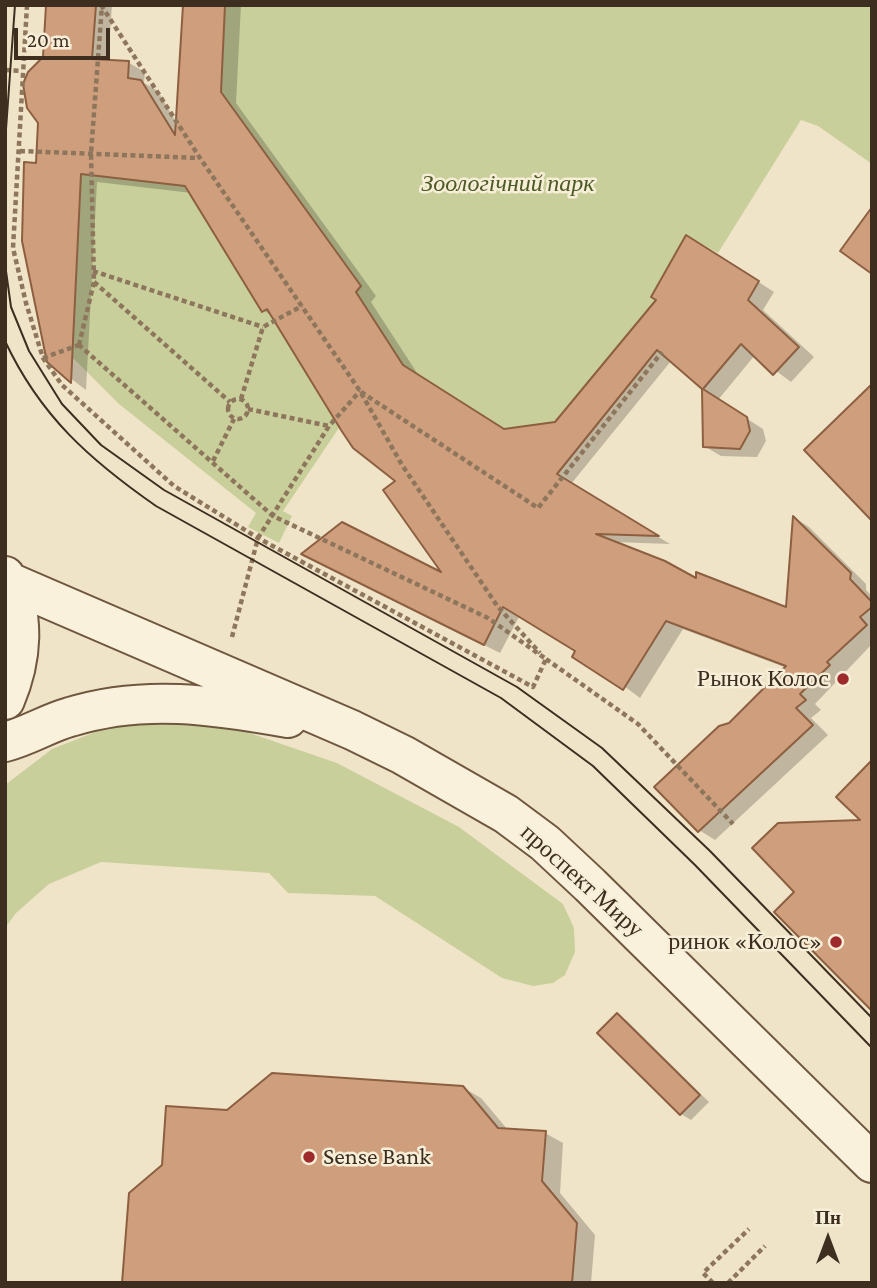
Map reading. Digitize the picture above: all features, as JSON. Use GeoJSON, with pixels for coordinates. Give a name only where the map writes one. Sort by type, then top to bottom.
{"type":"FeatureCollection","features":[{"type":"Feature","properties":{"kind":"main road"},"geometry":{"type":"LineString","coordinates":[[5,700],[15,677],[20,629],[7,579]]}},
{"type":"Feature","properties":{"kind":"main road","name":"проспект Миру"},"geometry":{"type":"LineString","coordinates":[[7,579],[352,730],[467,790],[545,843],[872,1163]]}},
{"type":"Feature","properties":{"kind":"main road","name":"проспект Миру"},"geometry":{"type":"LineString","coordinates":[[11,744],[69,717],[116,706],[165,702],[222,707],[352,730]]}},
{"type":"Feature","properties":{"kind":"path"},"geometry":{"type":"LineString","coordinates":[[27,5],[13,248],[43,358],[62,385],[174,486],[258,538],[533,687],[546,659]]}},
{"type":"Feature","properties":{"kind":"path"},"geometry":{"type":"LineString","coordinates":[[79,345],[94,282],[91,153],[101,5]]}},
{"type":"Feature","properties":{"kind":"path"},"geometry":{"type":"LineString","coordinates":[[101,5],[200,158],[360,391],[402,465],[498,607],[546,659]]}},
{"type":"Feature","properties":{"kind":"path"},"geometry":{"type":"LineString","coordinates":[[5,70],[22,71]]}},
{"type":"Feature","properties":{"kind":"path"},"geometry":{"type":"LineString","coordinates":[[20,151],[200,158]]}},
{"type":"Feature","properties":{"kind":"path"},"geometry":{"type":"LineString","coordinates":[[93,271],[263,327]]}},
{"type":"Feature","properties":{"kind":"path"},"geometry":{"type":"LineString","coordinates":[[94,282],[230,402]]}},
{"type":"Feature","properties":{"kind":"path"},"geometry":{"type":"LineString","coordinates":[[241,399],[263,327],[302,306]]}},
{"type":"Feature","properties":{"kind":"path"},"geometry":{"type":"LineString","coordinates":[[43,358],[79,345]]}},
{"type":"Feature","properties":{"kind":"path"},"geometry":{"type":"LineString","coordinates":[[79,345],[273,516],[488,618],[638,724],[733,824]]}},
{"type":"Feature","properties":{"kind":"path"},"geometry":{"type":"LineString","coordinates":[[360,391],[538,508],[662,352]]}},
{"type":"Feature","properties":{"kind":"path"},"geometry":{"type":"LineString","coordinates":[[232,637],[258,538],[329,426],[360,391]]}},
{"type":"Feature","properties":{"kind":"path"},"geometry":{"type":"LineString","coordinates":[[230,402],[241,399]]}},
{"type":"Feature","properties":{"kind":"path"},"geometry":{"type":"LineString","coordinates":[[241,399],[248,409],[329,426]]}},
{"type":"Feature","properties":{"kind":"path"},"geometry":{"type":"LineString","coordinates":[[230,402],[228,412],[234,419]]}},
{"type":"Feature","properties":{"kind":"path"},"geometry":{"type":"LineString","coordinates":[[234,419],[244,417],[248,409]]}},
{"type":"Feature","properties":{"kind":"path"},"geometry":{"type":"LineString","coordinates":[[213,461],[234,419]]}},
{"type":"Feature","properties":{"kind":"path"},"geometry":{"type":"LineString","coordinates":[[713,1283],[703,1273],[749,1229]]}},
{"type":"Feature","properties":{"kind":"path"},"geometry":{"type":"LineString","coordinates":[[728,1283],[765,1246]]}},
{"type":"Feature","properties":{"kind":"green space","name":"Зоологічний парк"},"geometry":{"type":"Polygon","coordinates":[[[225,5],[872,5],[872,164],[818,126],[801,120],[718,253],[686,235],[651,296],[656,300],[555,422],[504,429],[403,365],[221,92],[225,5]]]}},
{"type":"Feature","properties":{"kind":"green space"},"geometry":{"type":"Polygon","coordinates":[[[82,164],[185,186],[262,312],[278,301],[279,329],[331,414],[351,410],[283,511],[292,516],[279,543],[248,527],[256,513],[119,404],[71,356],[56,370],[43,344],[73,331],[82,164]]]}},
{"type":"Feature","properties":{"kind":"green space"},"geometry":{"type":"Polygon","coordinates":[[[173,718],[229,726],[337,763],[459,827],[563,904],[574,928],[575,952],[565,975],[553,983],[533,986],[502,978],[375,896],[288,893],[269,873],[101,862],[49,884],[16,913],[5,928],[5,785],[52,749],[116,724],[173,718]]]}},
{"type":"Feature","properties":{"kind":"building"},"geometry":{"type":"Polygon","coordinates":[[[46,5],[96,5],[92,59],[129,61],[128,78],[141,80],[175,135],[183,5],[225,5],[221,92],[361,286],[356,292],[403,365],[504,429],[555,422],[656,300],[651,297],[686,235],[759,281],[748,300],[799,347],[773,375],[741,344],[703,389],[747,417],[750,431],[740,449],[703,447],[702,389],[657,350],[557,474],[659,536],[596,534],[665,561],[696,578],[696,572],[786,607],[793,516],[851,573],[850,579],[872,602],[872,607],[860,617],[867,625],[827,662],[830,665],[800,694],[806,700],[796,708],[813,725],[698,832],[654,787],[719,726],[729,723],[786,666],[666,621],[623,690],[572,657],[575,651],[503,607],[484,645],[301,554],[342,522],[441,572],[383,490],[395,481],[353,448],[267,309],[262,312],[185,186],[81,174],[71,383],[47,362],[22,241],[24,162],[36,163],[38,123],[27,108],[23,84],[28,72],[43,57],[46,5]]]}},
{"type":"Feature","properties":{"kind":"building"},"geometry":{"type":"Polygon","coordinates":[[[872,207],[872,274],[840,251],[872,207]]]}},
{"type":"Feature","properties":{"kind":"building"},"geometry":{"type":"Polygon","coordinates":[[[872,384],[872,521],[804,450],[872,384]]]}},
{"type":"Feature","properties":{"kind":"building","name":"ринок «Колос»"},"geometry":{"type":"Polygon","coordinates":[[[872,760],[872,1011],[774,912],[794,892],[752,848],[778,823],[860,820],[836,797],[872,760]]]}},
{"type":"Feature","properties":{"kind":"building"},"geometry":{"type":"Polygon","coordinates":[[[617,1013],[700,1095],[680,1115],[597,1033],[617,1013]]]}},
{"type":"Feature","properties":{"kind":"building"},"geometry":{"type":"Polygon","coordinates":[[[272,1073],[463,1086],[498,1128],[546,1131],[542,1181],[577,1223],[572,1283],[122,1283],[129,1193],[162,1165],[166,1106],[227,1110],[272,1073]]]}},
{"type":"Feature","properties":{"kind":"tram line"},"geometry":{"type":"LineString","coordinates":[[5,143],[15,5]]}},
{"type":"Feature","properties":{"kind":"tram line"},"geometry":{"type":"LineString","coordinates":[[5,264],[11,307],[29,351],[62,404],[101,445],[164,490],[517,687],[602,748],[710,851],[872,1018]]}},
{"type":"Feature","properties":{"kind":"tram line"},"geometry":{"type":"LineString","coordinates":[[5,341],[34,392],[51,414],[88,453],[132,489],[156,506],[501,698],[593,766],[695,865],[872,1048]]}},
{"type":"Feature","properties":{"kind":"place","name":"Рынок Колос"},"geometry":{"type":"Point","coordinates":[843,679]}},
{"type":"Feature","properties":{"kind":"place","name":"ринок «Колос»"},"geometry":{"type":"Point","coordinates":[836,942]}},
{"type":"Feature","properties":{"kind":"place","name":"Sense Bank"},"geometry":{"type":"Point","coordinates":[309,1157]}}]}
